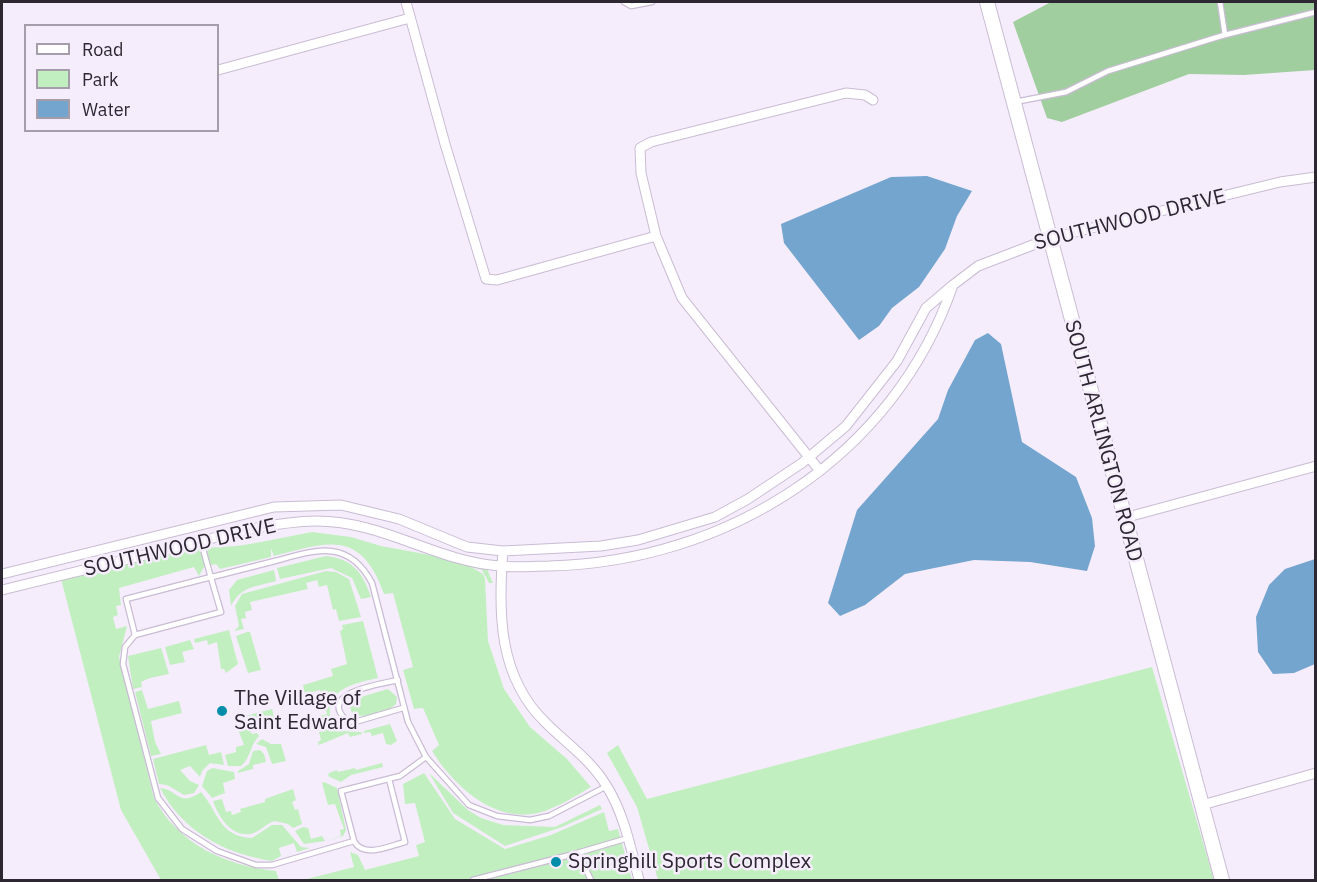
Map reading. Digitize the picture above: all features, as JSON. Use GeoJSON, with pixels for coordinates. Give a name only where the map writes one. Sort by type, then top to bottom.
{"type":"FeatureCollection","features":[{"type":"Feature","properties":{"kind":"main road","name":"SOUTH ARLINGTON ROAD"},"geometry":{"type":"LineString","coordinates":[[987,2],[1222,880]]}},
{"type":"Feature","properties":{"kind":"street"},"geometry":{"type":"LineString","coordinates":[[406,2],[445,144],[486,279],[497,280],[656,236]]}},
{"type":"Feature","properties":{"kind":"street"},"geometry":{"type":"LineString","coordinates":[[219,70],[410,18]]}},
{"type":"Feature","properties":{"kind":"street"},"geometry":{"type":"LineString","coordinates":[[820,471],[682,298],[656,236],[641,173],[640,148],[651,142],[846,93],[865,95],[873,100]]}},
{"type":"Feature","properties":{"kind":"street","name":"SOUTHWOOD DRIVE"},"geometry":{"type":"LineString","coordinates":[[2,574],[274,507],[310,504],[340,505],[367,510],[399,519],[467,547],[503,551],[601,546],[638,540],[715,517],[748,499],[809,458],[846,426],[897,361],[926,308],[978,266],[1051,238],[1280,182],[1316,177]]}},
{"type":"Feature","properties":{"kind":"street","name":"SOUTHWOOD DRIVE"},"geometry":{"type":"LineString","coordinates":[[2,591],[281,523],[339,522],[375,528],[451,557],[502,567],[612,562],[676,547],[740,523],[780,500],[820,471],[855,440],[898,389],[943,314],[953,285]]}},
{"type":"Feature","properties":{"kind":"street"},"geometry":{"type":"LineString","coordinates":[[1124,518],[1316,466]]}},
{"type":"Feature","properties":{"kind":"street"},"geometry":{"type":"LineString","coordinates":[[503,551],[502,631],[506,657],[513,676],[529,704],[545,722],[587,759],[607,786],[628,838],[639,880]]}},
{"type":"Feature","properties":{"kind":"street"},"geometry":{"type":"LineString","coordinates":[[1202,805],[1316,773]]}},
{"type":"Feature","properties":{"kind":"lane"},"geometry":{"type":"LineString","coordinates":[[624,2],[631,6],[652,2]]}},
{"type":"Feature","properties":{"kind":"lane"},"geometry":{"type":"LineString","coordinates":[[1220,2],[1225,35]]}},
{"type":"Feature","properties":{"kind":"lane"},"geometry":{"type":"LineString","coordinates":[[1013,102],[1066,93],[1108,71],[1225,35],[1316,12]]}},
{"type":"Feature","properties":{"kind":"lane"},"geometry":{"type":"LineString","coordinates":[[201,541],[220,612],[135,635],[123,652],[126,677],[158,798],[182,829],[217,851],[256,865],[272,865],[354,841]]}},
{"type":"Feature","properties":{"kind":"lane"},"geometry":{"type":"LineString","coordinates":[[135,635],[126,599],[321,549],[348,556],[361,566],[372,583],[398,680],[403,708],[426,757],[469,805],[512,820],[549,816],[607,786]]}},
{"type":"Feature","properties":{"kind":"lane"},"geometry":{"type":"LineString","coordinates":[[398,680],[347,693],[340,700],[339,709],[346,720],[356,722],[403,708]]}},
{"type":"Feature","properties":{"kind":"lane"},"geometry":{"type":"LineString","coordinates":[[389,779],[405,842],[369,851],[359,848],[354,841],[341,791],[404,774],[426,757]]}},
{"type":"Feature","properties":{"kind":"lane"},"geometry":{"type":"LineString","coordinates":[[473,880],[574,855],[628,838]]}},
{"type":"Feature","properties":{"kind":"lane"},"geometry":{"type":"LineString","coordinates":[[574,855],[580,858],[591,880]]}},
{"type":"Feature","properties":{"kind":"green space"},"geometry":{"type":"Polygon","coordinates":[[[1051,2],[1315,2],[1315,70],[1244,75],[1189,74],[1062,122],[1047,118],[1013,22],[1051,2]]]}},
{"type":"Feature","properties":{"kind":"green space"},"geometry":{"type":"Polygon","coordinates":[[[312,532],[351,537],[381,546],[473,563],[487,569],[493,583],[489,583],[482,570],[471,567],[483,574],[485,579],[488,641],[504,689],[530,727],[567,759],[591,787],[551,809],[528,815],[511,814],[479,801],[453,778],[432,751],[439,745],[423,708],[414,709],[403,670],[413,667],[393,593],[384,594],[375,573],[365,559],[354,550],[341,545],[312,547],[274,556],[271,548],[271,557],[220,569],[216,564],[204,567],[199,576],[194,567],[119,588],[121,605],[116,606],[118,615],[113,617],[116,629],[127,626],[119,657],[154,798],[176,828],[205,850],[239,864],[276,871],[279,880],[161,880],[121,810],[60,575],[197,547],[240,545],[312,532]]]}},
{"type":"Feature","properties":{"kind":"green space"},"geometry":{"type":"Polygon","coordinates":[[[326,556],[343,560],[356,569],[371,597],[361,599],[352,578],[331,568],[280,579],[277,568],[326,556]]]}},
{"type":"Feature","properties":{"kind":"green space"},"geometry":{"type":"Polygon","coordinates":[[[274,570],[276,581],[244,591],[239,594],[231,606],[229,590],[237,580],[274,570]]]}},
{"type":"Feature","properties":{"kind":"green space"},"geometry":{"type":"Polygon","coordinates":[[[326,571],[336,572],[349,579],[361,617],[339,621],[336,609],[333,610],[327,585],[319,587],[317,580],[306,583],[308,589],[250,602],[252,610],[245,612],[246,618],[241,619],[244,629],[234,631],[239,626],[235,606],[242,594],[326,571]]]}},
{"type":"Feature","properties":{"kind":"green space"},"geometry":{"type":"Polygon","coordinates":[[[363,621],[378,678],[343,689],[332,701],[331,719],[317,724],[315,717],[327,714],[320,690],[305,694],[303,685],[333,676],[331,669],[347,664],[340,631],[343,629],[342,625],[363,621]]]}},
{"type":"Feature","properties":{"kind":"green space"},"geometry":{"type":"Polygon","coordinates":[[[229,630],[238,664],[226,673],[224,669],[221,669],[217,642],[208,645],[207,640],[195,643],[194,639],[229,630]]]}},
{"type":"Feature","properties":{"kind":"green space"},"geometry":{"type":"Polygon","coordinates":[[[250,632],[261,670],[248,673],[236,636],[250,632]]]}},
{"type":"Feature","properties":{"kind":"green space"},"geometry":{"type":"Polygon","coordinates":[[[190,640],[194,649],[182,652],[185,662],[170,665],[165,647],[190,640]]]}},
{"type":"Feature","properties":{"kind":"green space"},"geometry":{"type":"Polygon","coordinates":[[[161,648],[169,674],[150,678],[141,682],[142,687],[133,689],[128,656],[161,648]]]}},
{"type":"Feature","properties":{"kind":"green space"},"geometry":{"type":"Polygon","coordinates":[[[1152,667],[1214,880],[658,880],[637,807],[607,753],[618,745],[647,799],[1152,667]]]}},
{"type":"Feature","properties":{"kind":"green space"},"geometry":{"type":"Polygon","coordinates":[[[388,689],[397,697],[396,704],[392,707],[368,716],[352,713],[350,707],[354,699],[388,689]]]}},
{"type":"Feature","properties":{"kind":"green space"},"geometry":{"type":"Polygon","coordinates":[[[142,690],[148,709],[179,701],[182,713],[151,721],[155,742],[161,754],[151,756],[135,692],[142,690]]]}},
{"type":"Feature","properties":{"kind":"green space"},"geometry":{"type":"Polygon","coordinates":[[[272,709],[276,725],[254,723],[255,728],[250,730],[252,734],[257,733],[259,736],[247,759],[241,766],[228,766],[225,755],[236,752],[236,747],[244,745],[234,719],[272,709]]]}},
{"type":"Feature","properties":{"kind":"green space"},"geometry":{"type":"Polygon","coordinates":[[[390,724],[397,741],[391,745],[386,744],[383,733],[372,736],[370,732],[364,733],[364,731],[390,724]]]}},
{"type":"Feature","properties":{"kind":"green space"},"geometry":{"type":"Polygon","coordinates":[[[335,726],[343,731],[361,732],[362,734],[350,737],[348,733],[319,745],[318,742],[321,740],[319,732],[335,726]]]}},
{"type":"Feature","properties":{"kind":"green space"},"geometry":{"type":"Polygon","coordinates":[[[262,739],[271,744],[281,744],[286,761],[272,764],[266,747],[256,744],[262,739]]]}},
{"type":"Feature","properties":{"kind":"green space"},"geometry":{"type":"Polygon","coordinates":[[[206,745],[209,755],[221,752],[224,765],[210,763],[202,771],[200,777],[190,766],[180,770],[190,781],[199,785],[194,793],[184,795],[167,785],[159,784],[153,759],[206,745]]]}},
{"type":"Feature","properties":{"kind":"green space"},"geometry":{"type":"Polygon","coordinates":[[[260,750],[266,762],[253,765],[253,769],[238,773],[249,764],[253,751],[260,750]]]}},
{"type":"Feature","properties":{"kind":"green space"},"geometry":{"type":"Polygon","coordinates":[[[382,763],[383,767],[351,775],[341,782],[328,776],[329,773],[337,770],[338,772],[355,768],[356,770],[382,763]]]}},
{"type":"Feature","properties":{"kind":"green space"},"geometry":{"type":"Polygon","coordinates":[[[212,768],[234,772],[235,779],[223,783],[225,793],[212,798],[202,786],[207,771],[212,768]]]}},
{"type":"Feature","properties":{"kind":"green space"},"geometry":{"type":"Polygon","coordinates":[[[424,773],[455,819],[505,849],[551,835],[604,812],[609,831],[618,829],[632,880],[303,880],[354,867],[350,852],[358,855],[365,870],[419,856],[416,845],[425,842],[415,803],[405,804],[403,784],[424,773]]]}},
{"type":"Feature","properties":{"kind":"green space"},"geometry":{"type":"Polygon","coordinates":[[[429,773],[468,810],[481,818],[503,825],[555,827],[600,805],[602,809],[562,827],[505,846],[453,813],[429,773]]]}},
{"type":"Feature","properties":{"kind":"green space"},"geometry":{"type":"Polygon","coordinates":[[[322,783],[337,788],[346,830],[343,836],[327,841],[341,836],[340,830],[344,829],[335,804],[328,805],[322,783]]]}},
{"type":"Feature","properties":{"kind":"green space"},"geometry":{"type":"Polygon","coordinates":[[[160,788],[183,798],[201,792],[220,822],[232,833],[241,837],[252,838],[272,825],[282,825],[301,847],[310,848],[297,852],[294,843],[279,848],[281,856],[272,861],[238,853],[207,838],[193,828],[180,817],[160,788]]]}},
{"type":"Feature","properties":{"kind":"green space"},"geometry":{"type":"Polygon","coordinates":[[[293,789],[296,800],[292,802],[295,810],[298,809],[302,824],[293,828],[288,824],[275,821],[250,834],[237,832],[222,819],[213,801],[222,799],[226,812],[231,811],[232,815],[241,812],[240,809],[265,802],[265,799],[293,789]]]}},
{"type":"Feature","properties":{"kind":"green space"},"geometry":{"type":"Polygon","coordinates":[[[303,827],[308,828],[311,839],[322,836],[325,841],[304,844],[295,831],[303,827]]]}},
{"type":"Feature","properties":{"kind":"water"},"geometry":{"type":"Polygon","coordinates":[[[927,176],[972,191],[957,216],[945,249],[919,287],[892,308],[879,326],[859,340],[784,243],[781,224],[891,177],[927,176]]]}},
{"type":"Feature","properties":{"kind":"water"},"geometry":{"type":"Polygon","coordinates":[[[988,333],[1001,344],[1022,442],[1076,477],[1092,518],[1095,546],[1087,571],[1030,562],[974,560],[905,574],[865,605],[840,616],[828,603],[857,510],[938,419],[948,390],[975,340],[988,333]]]}},
{"type":"Feature","properties":{"kind":"water"},"geometry":{"type":"Polygon","coordinates":[[[1315,559],[1315,664],[1294,673],[1273,674],[1258,652],[1256,617],[1269,585],[1285,569],[1315,559]]]}},
{"type":"Feature","properties":{"kind":"place","name":"The Village of Saint Edward"},"geometry":{"type":"Point","coordinates":[222,711]}},
{"type":"Feature","properties":{"kind":"place","name":"Springhill Sports Complex"},"geometry":{"type":"Point","coordinates":[556,862]}}]}
